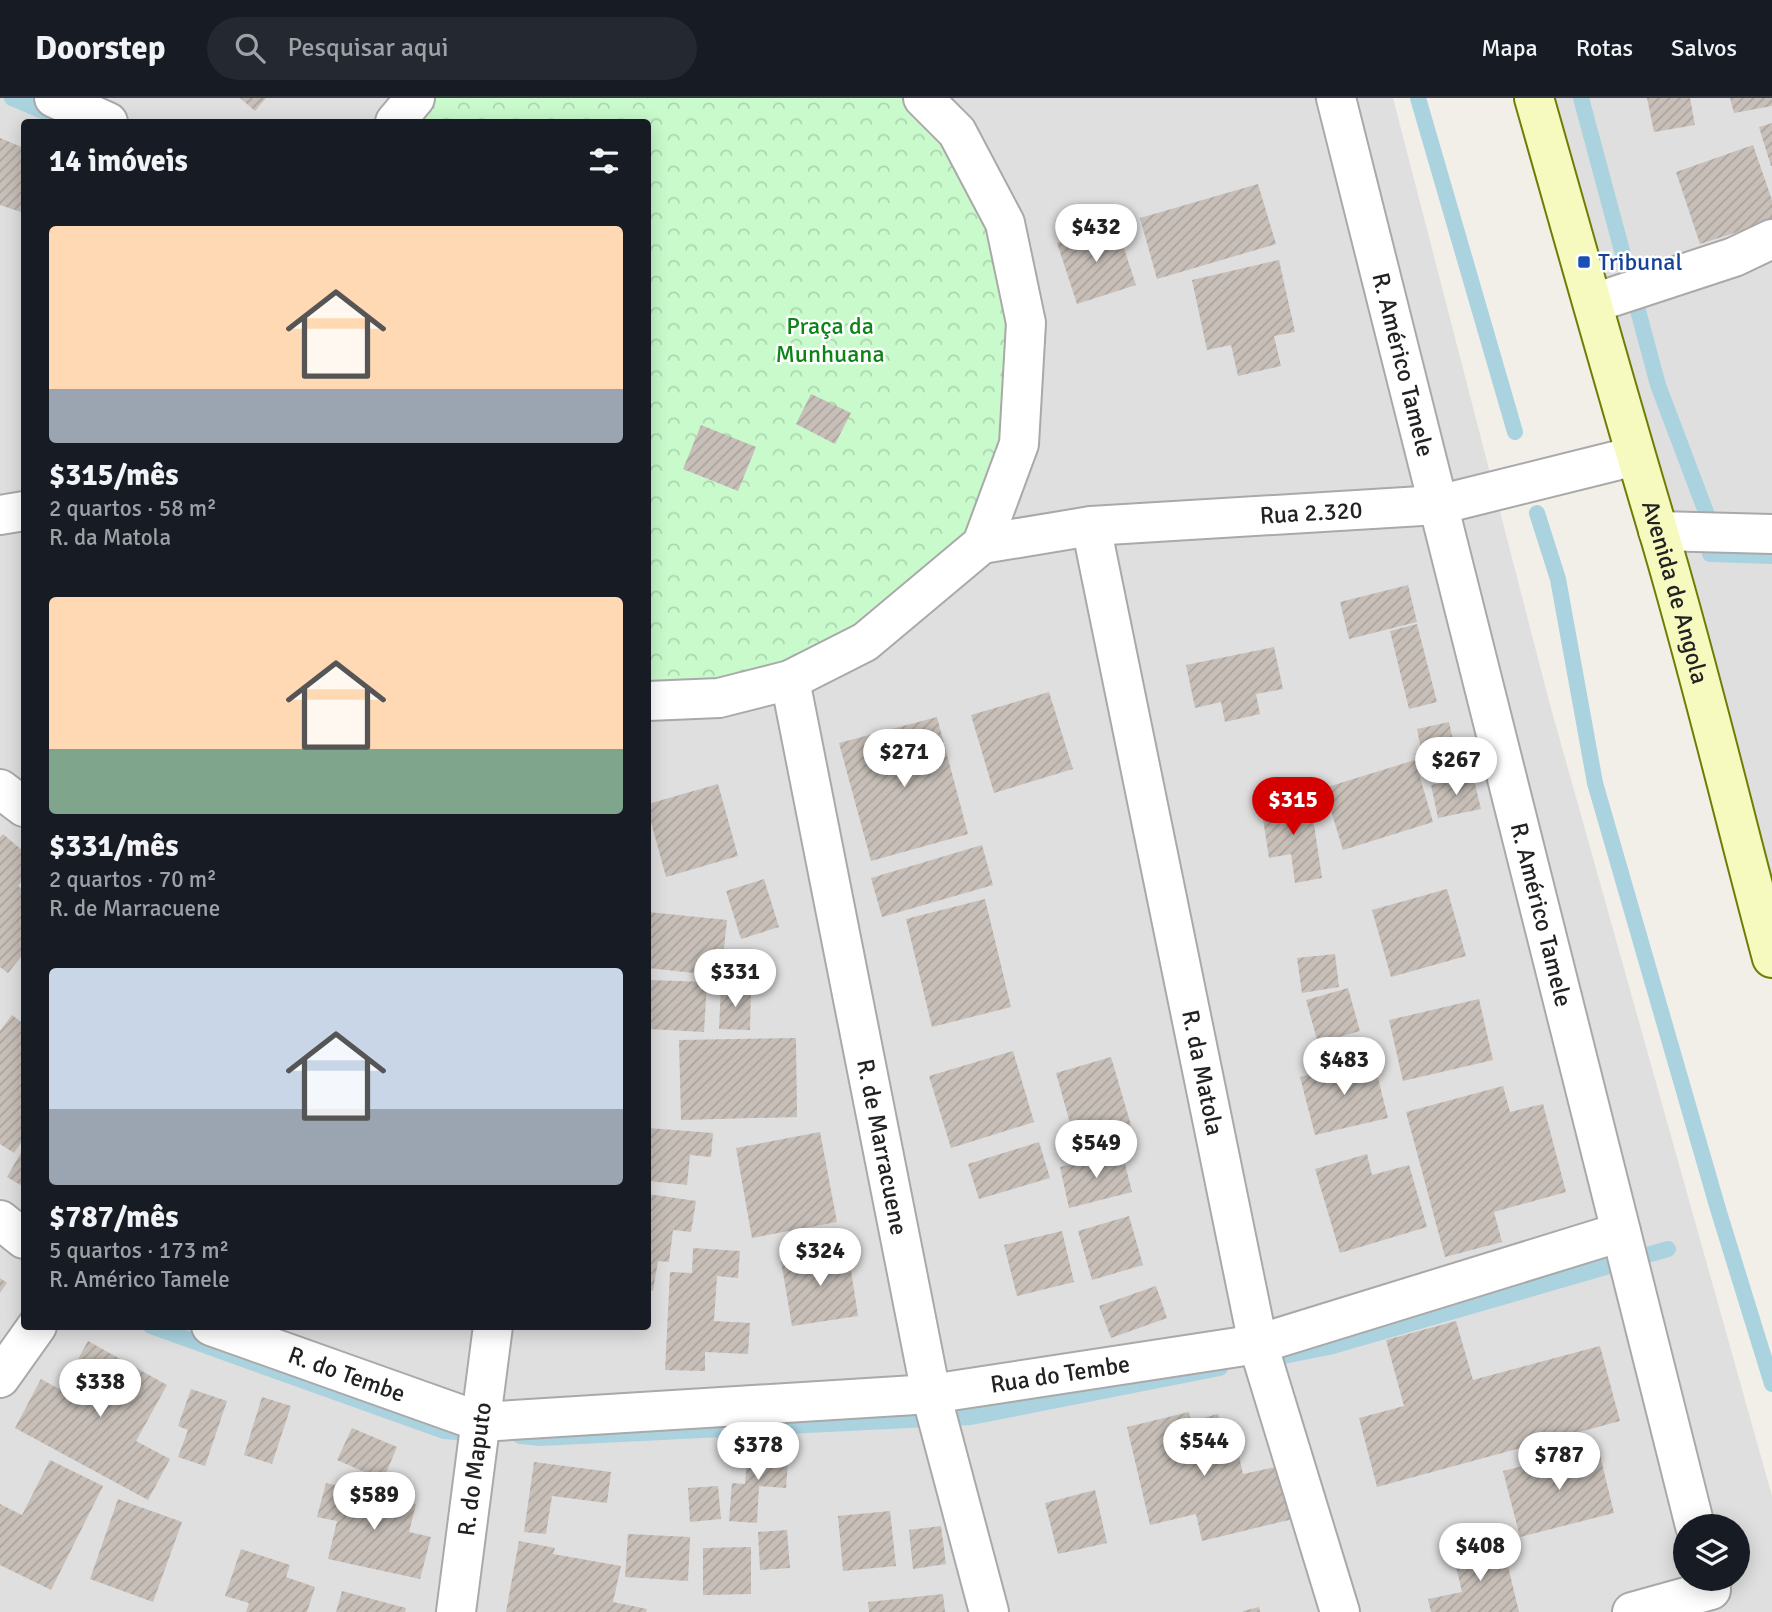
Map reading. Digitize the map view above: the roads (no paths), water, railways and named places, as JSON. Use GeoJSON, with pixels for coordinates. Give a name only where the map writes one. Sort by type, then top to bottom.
{"type":"FeatureCollection","features":[{"type":"Feature","properties":{"kind":"main road","name":"Avenida de Angola"},"geometry":{"type":"LineString","coordinates":[[1534,98],[1658,531],[1772,958]]}},
{"type":"Feature","properties":{"kind":"street"},"geometry":{"type":"LineString","coordinates":[[54,98],[101,119]]}},
{"type":"Feature","properties":{"kind":"street"},"geometry":{"type":"LineString","coordinates":[[398,119],[415,98]]}},
{"type":"Feature","properties":{"kind":"street"},"geometry":{"type":"LineString","coordinates":[[651,701],[719,698],[790,680],[865,642],[982,544],[1019,444],[1026,323],[1005,223],[957,132],[923,98]]}},
{"type":"Feature","properties":{"kind":"street","name":"R. Américo Tamele"},"geometry":{"type":"LineString","coordinates":[[1336,98],[1692,1514]]}},
{"type":"Feature","properties":{"kind":"street"},"geometry":{"type":"LineString","coordinates":[[1593,300],[1603,300],[1734,257],[1772,239]]}},
{"type":"Feature","properties":{"kind":"street","name":"Rua 2.320"},"geometry":{"type":"LineString","coordinates":[[982,544],[1091,526],[1438,505],[1635,456]]}},
{"type":"Feature","properties":{"kind":"street"},"geometry":{"type":"LineString","coordinates":[[0,515],[21,512]]}},
{"type":"Feature","properties":{"kind":"street","name":"R. da Matola"},"geometry":{"type":"LineString","coordinates":[[1091,526],[1258,1344],[1340,1612]]}},
{"type":"Feature","properties":{"kind":"street"},"geometry":{"type":"LineString","coordinates":[[1658,531],[1772,534]]}},
{"type":"Feature","properties":{"kind":"street","name":"R. de Marracuene"},"geometry":{"type":"LineString","coordinates":[[790,680],[931,1394],[989,1612]]}},
{"type":"Feature","properties":{"kind":"street"},"geometry":{"type":"LineString","coordinates":[[0,789],[21,805]]}},
{"type":"Feature","properties":{"kind":"street"},"geometry":{"type":"LineString","coordinates":[[0,1220],[21,1237]]}},
{"type":"Feature","properties":{"kind":"street","name":"Rua do Tembe"},"geometry":{"type":"LineString","coordinates":[[481,1422],[931,1394],[1258,1344],[1621,1232]]}},
{"type":"Feature","properties":{"kind":"street"},"geometry":{"type":"LineString","coordinates":[[0,1377],[34,1330]]}},
{"type":"Feature","properties":{"kind":"street","name":"R. do Tembe"},"geometry":{"type":"LineString","coordinates":[[222,1330],[481,1422]]}},
{"type":"Feature","properties":{"kind":"street","name":"R. do Maputo"},"geometry":{"type":"LineString","coordinates":[[456,1612],[492,1330]]}},
{"type":"Feature","properties":{"kind":"street"},"geometry":{"type":"LineString","coordinates":[[1632,1612],[1712,1593]]}},
{"type":"Feature","properties":{"kind":"waterway"},"geometry":{"type":"LineString","coordinates":[[12,98],[58,117]]}},
{"type":"Feature","properties":{"kind":"waterway"},"geometry":{"type":"LineString","coordinates":[[1418,98],[1515,432]]}},
{"type":"Feature","properties":{"kind":"waterway"},"geometry":{"type":"LineString","coordinates":[[1581,98],[1658,385],[1712,528],[1710,554],[1772,556]]}},
{"type":"Feature","properties":{"kind":"waterway"},"geometry":{"type":"LineString","coordinates":[[1537,513],[1558,579],[1595,783],[1718,1209],[1772,1384]]}},
{"type":"Feature","properties":{"kind":"waterway"},"geometry":{"type":"LineString","coordinates":[[1263,1360],[1329,1347],[1668,1249]]}},
{"type":"Feature","properties":{"kind":"waterway"},"geometry":{"type":"LineString","coordinates":[[162,1330],[444,1431],[470,1433]]}},
{"type":"Feature","properties":{"kind":"waterway"},"geometry":{"type":"LineString","coordinates":[[520,1436],[541,1438],[971,1417],[1220,1368]]}},
{"type":"Feature","properties":{"kind":"place","name":"Tribunal"},"geometry":{"type":"Point","coordinates":[1584,262]}},
{"type":"Feature","properties":{"kind":"park label","name":"Praça da Munhuana"},"geometry":{"type":"Point","coordinates":[830,340]}}]}
